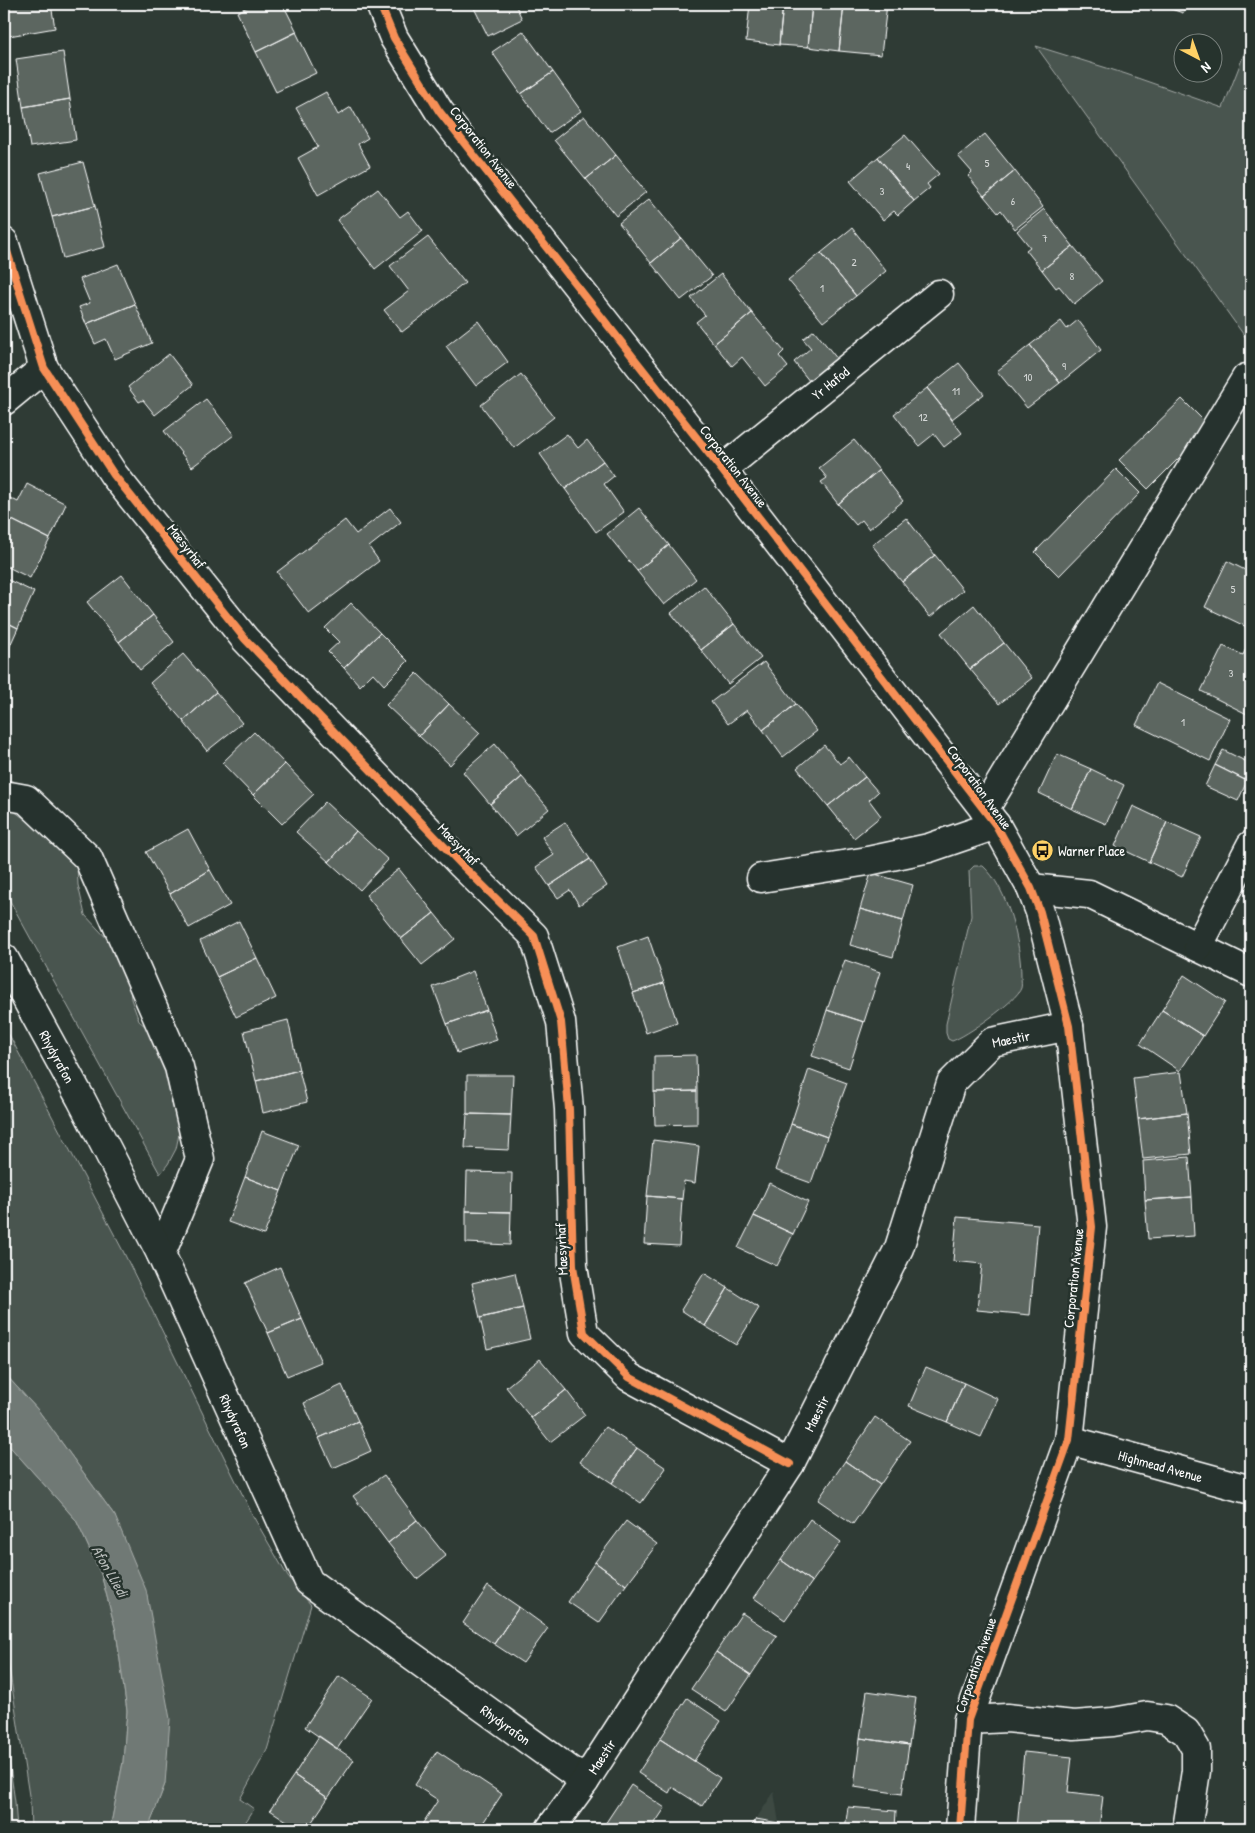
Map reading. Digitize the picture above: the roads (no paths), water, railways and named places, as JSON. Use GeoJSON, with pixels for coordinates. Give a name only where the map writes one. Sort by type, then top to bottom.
{"type":"FeatureCollection","features":[{"type":"Feature","properties":{"kind":"street","name":"Corporation Avenue"},"geometry":{"type":"LineString","coordinates":[[380,4],[394,38],[439,111],[722,470],[990,818],[1031,888],[1040,912],[1068,1026],[1092,1226],[1069,1440],[968,1720],[960,1829]]}},
{"type":"Feature","properties":{"kind":"street","name":"Maesyrhaf"},"geometry":{"type":"LineString","coordinates":[[4,242],[44,368],[114,475],[245,640],[534,936],[561,1022],[569,1109],[573,1266],[584,1333],[629,1377],[790,1464]]}},
{"type":"Feature","properties":{"kind":"street","name":"Yr Hafod"},"geometry":{"type":"LineString","coordinates":[[722,470],[939,294]]}},
{"type":"Feature","properties":{"kind":"street"},"geometry":{"type":"LineString","coordinates":[[4,401],[44,368]]}},
{"type":"Feature","properties":{"kind":"street"},"geometry":{"type":"LineString","coordinates":[[761,878],[928,848],[990,818],[1246,378]]}},
{"type":"Feature","properties":{"kind":"street"},"geometry":{"type":"LineString","coordinates":[[4,795],[26,799],[88,858],[178,1067],[200,1158],[161,1254]]}},
{"type":"Feature","properties":{"kind":"street"},"geometry":{"type":"LineString","coordinates":[[1198,947],[1251,845]]}},
{"type":"Feature","properties":{"kind":"street"},"geometry":{"type":"LineString","coordinates":[[1031,888],[1089,894],[1251,973]]}},
{"type":"Feature","properties":{"kind":"street","name":"Rhydyrafon"},"geometry":{"type":"LineString","coordinates":[[4,958],[161,1254],[309,1582],[585,1781]]}},
{"type":"Feature","properties":{"kind":"street","name":"Maestir"},"geometry":{"type":"LineString","coordinates":[[550,1829],[585,1781],[790,1464],[899,1248],[951,1083],[992,1042],[1068,1026]]}},
{"type":"Feature","properties":{"kind":"street","name":"Highmead Avenue"},"geometry":{"type":"LineString","coordinates":[[1069,1440],[1251,1490]]}},
{"type":"Feature","properties":{"kind":"street"},"geometry":{"type":"LineString","coordinates":[[968,1720],[1007,1718],[1074,1725],[1113,1722],[1148,1716],[1166,1719],[1186,1732],[1196,1749],[1196,1771],[1187,1829]]}},
{"type":"Feature","properties":{"kind":"water","name":"Afon Lliedi"},"geometry":{"type":"Polygon","coordinates":[[[4,1373],[38,1410],[115,1516],[146,1590],[170,1719],[165,1784],[148,1829],[110,1829],[123,1762],[127,1711],[116,1631],[101,1574],[76,1520],[4,1440],[4,1373]]]}},
{"type":"Feature","properties":{"kind":"place","name":"Warner Place"},"geometry":{"type":"Point","coordinates":[1042,850]}}]}
